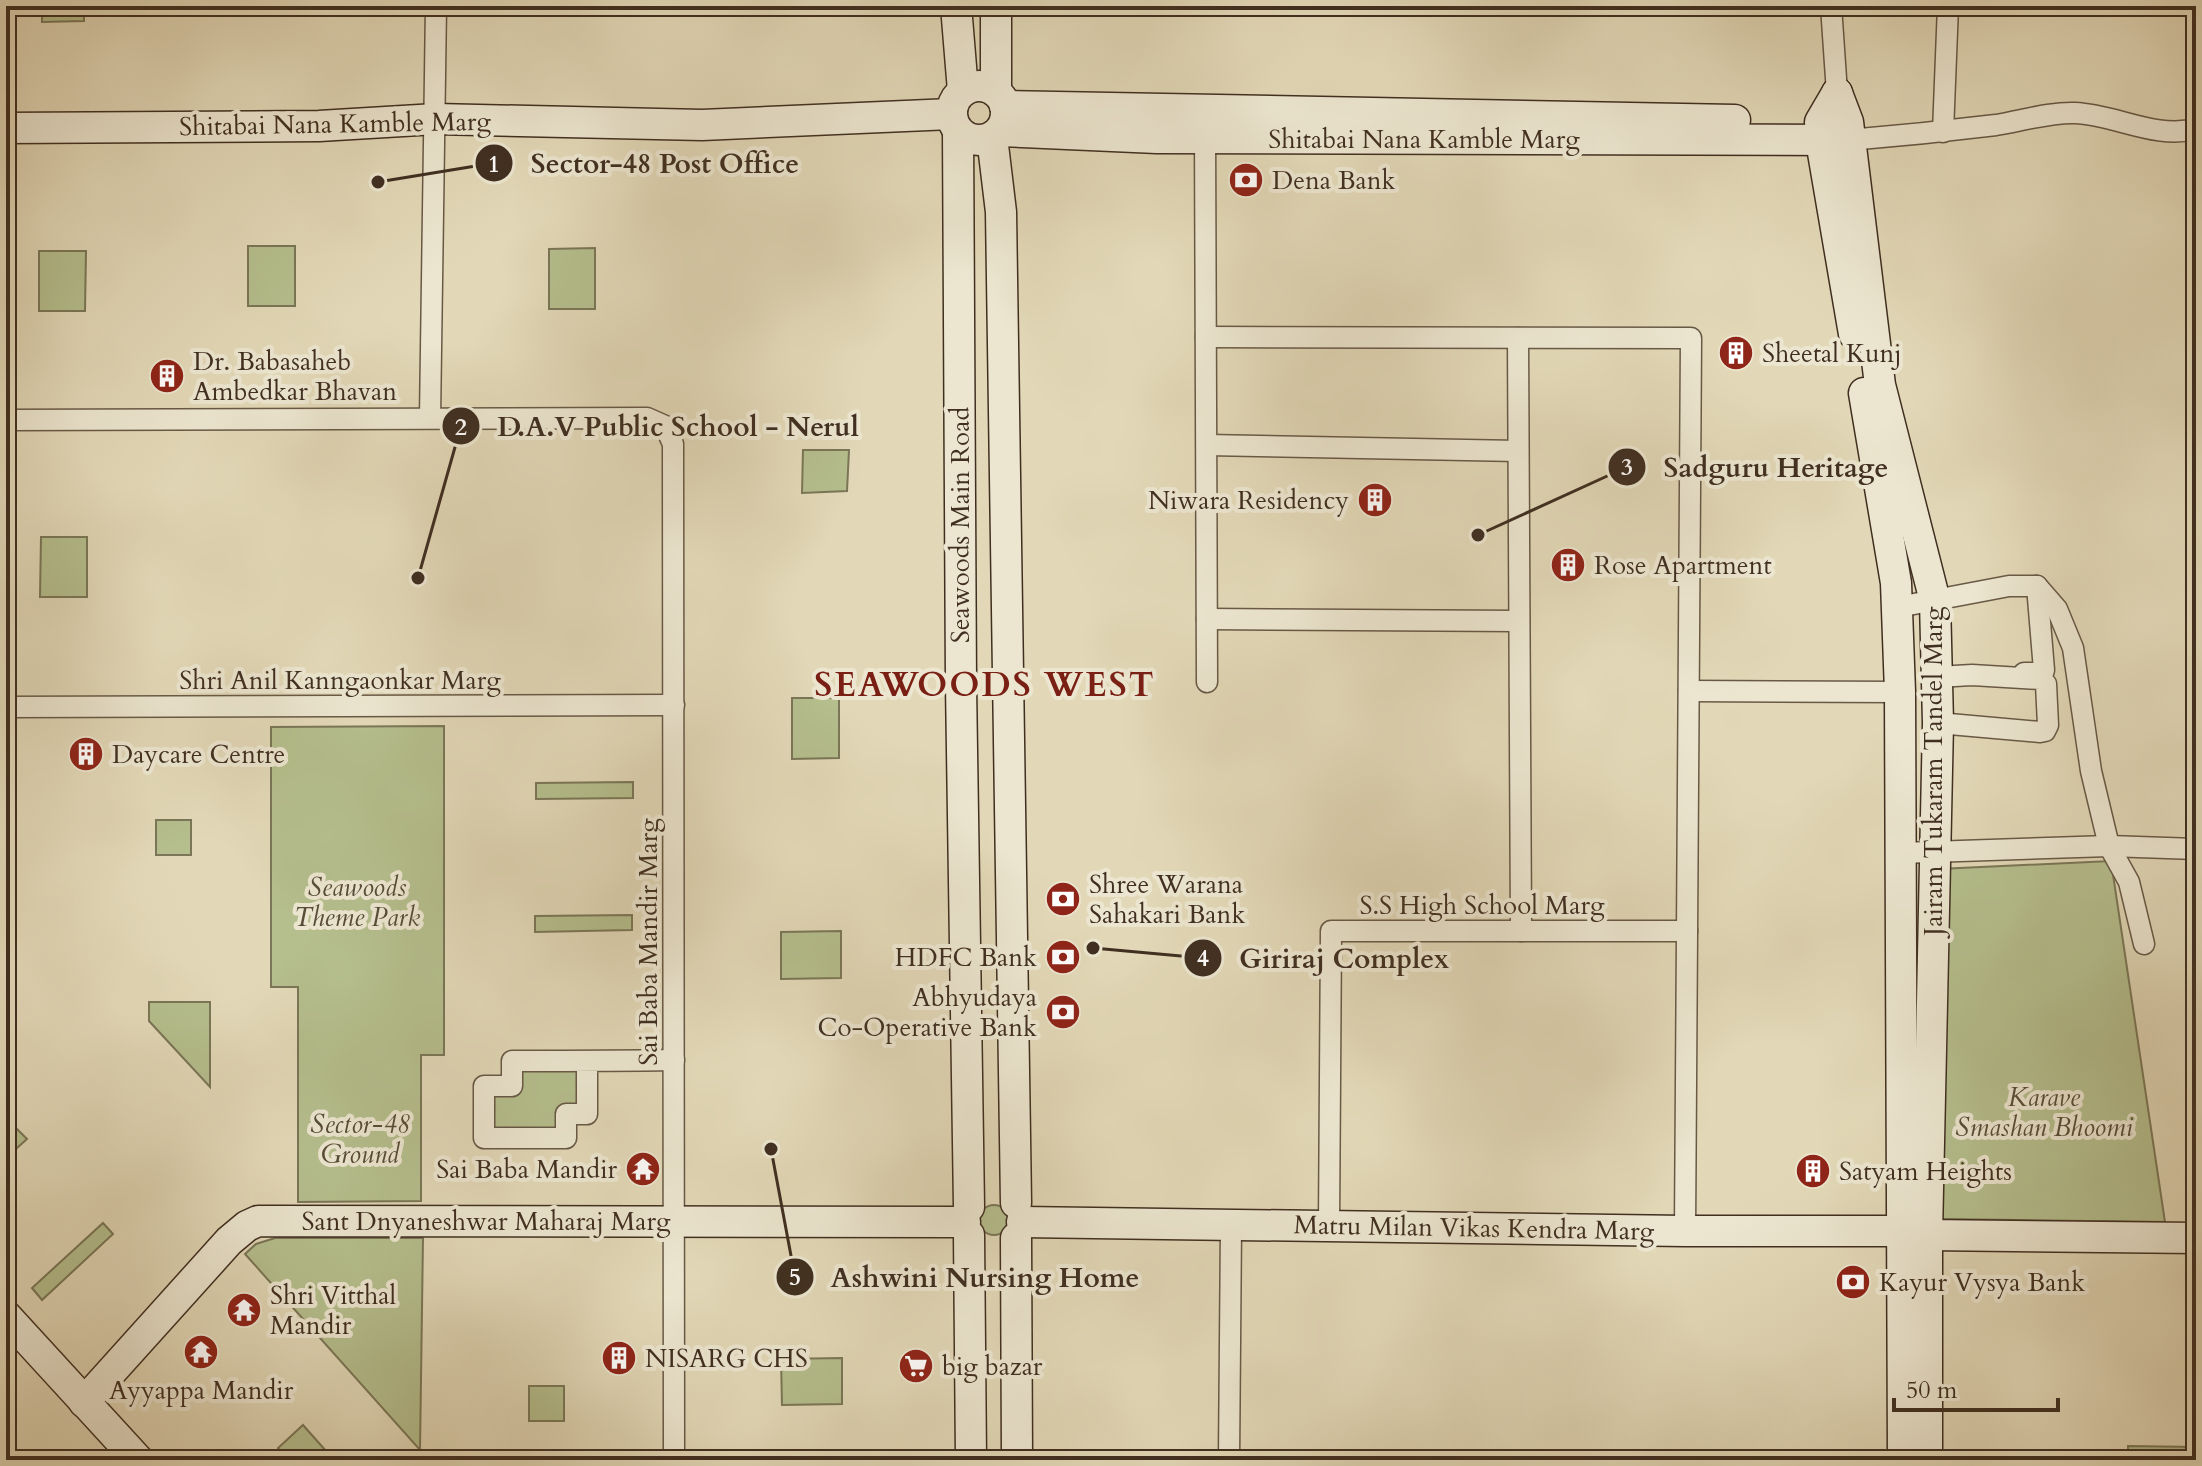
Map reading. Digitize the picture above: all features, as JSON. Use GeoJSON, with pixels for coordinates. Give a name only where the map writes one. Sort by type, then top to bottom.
{"type":"FeatureCollection","features":[{"type":"Feature","properties":{"kind":"street"},"geometry":{"type":"LineString","coordinates":[[6,420],[430,418],[436,6]]}},
{"type":"Feature","properties":{"kind":"street","name":"Seawoods Main Road"},"geometry":{"type":"LineString","coordinates":[[956,6],[971,1460]]}},
{"type":"Feature","properties":{"kind":"street","name":"Seawoods Main Road"},"geometry":{"type":"LineString","coordinates":[[996,6],[1018,1221],[1017,1460]]}},
{"type":"Feature","properties":{"kind":"street"},"geometry":{"type":"LineString","coordinates":[[1831,6],[1837,93],[1834,131],[1943,132],[2072,113],[2097,115],[2153,131],[2196,129]]}},
{"type":"Feature","properties":{"kind":"street"},"geometry":{"type":"LineString","coordinates":[[1943,132],[1948,6]]}},
{"type":"Feature","properties":{"kind":"street"},"geometry":{"type":"LineString","coordinates":[[979,85],[998,116],[974,141],[957,112],[979,85]]}},
{"type":"Feature","properties":{"kind":"street"},"geometry":{"type":"LineString","coordinates":[[1205,108],[1207,682]]}},
{"type":"Feature","properties":{"kind":"street","name":"Shitabai Nana Kamble Marg"},"geometry":{"type":"LineString","coordinates":[[998,116],[1205,108],[1834,131]]}},
{"type":"Feature","properties":{"kind":"street","name":"Shitabai Nana Kamble Marg"},"geometry":{"type":"LineString","coordinates":[[6,128],[319,126],[436,119],[702,125],[957,112]]}},
{"type":"Feature","properties":{"kind":"street","name":"Shitabai Nana Kamble Marg"},"geometry":{"type":"LineString","coordinates":[[998,116],[1205,138],[1834,131]]}},
{"type":"Feature","properties":{"kind":"street","name":"Jairam Tukaram Tandel Marg"},"geometry":{"type":"LineString","coordinates":[[1834,131],[1880,385],[1935,601],[1938,723],[1934,853],[1903,1460]]}},
{"type":"Feature","properties":{"kind":"street","name":"Jairam Tukaram Tandel Marg"},"geometry":{"type":"LineString","coordinates":[[1834,131],[1898,607],[1901,853],[1914,1233],[1927,1460]]}},
{"type":"Feature","properties":{"kind":"street"},"geometry":{"type":"LineString","coordinates":[[1206,337],[1691,338],[1685,1231]]}},
{"type":"Feature","properties":{"kind":"street"},"geometry":{"type":"LineString","coordinates":[[1518,338],[1521,931]]}},
{"type":"Feature","properties":{"kind":"street","name":"Sai Baba Mandir Marg"},"geometry":{"type":"LineString","coordinates":[[430,418],[647,418],[665,426],[673,444],[674,1460]]}},
{"type":"Feature","properties":{"kind":"street"},"geometry":{"type":"LineString","coordinates":[[1207,445],[1518,451]]}},
{"type":"Feature","properties":{"kind":"street"},"geometry":{"type":"LineString","coordinates":[[1898,607],[2009,586],[2037,586],[2057,609],[2073,648],[2091,771],[2109,846],[2129,882],[2144,944]]}},
{"type":"Feature","properties":{"kind":"street"},"geometry":{"type":"LineString","coordinates":[[1936,674],[2043,673],[2037,586]]}},
{"type":"Feature","properties":{"kind":"street"},"geometry":{"type":"LineString","coordinates":[[1207,619],[1519,621]]}},
{"type":"Feature","properties":{"kind":"street"},"geometry":{"type":"LineString","coordinates":[[1936,674],[2040,679],[2046,684],[2048,725],[2045,731],[2040,732],[1938,723]]}},
{"type":"Feature","properties":{"kind":"street"},"geometry":{"type":"LineString","coordinates":[[1689,691],[1900,692]]}},
{"type":"Feature","properties":{"kind":"street","name":"Shri Anil Kanngaonkar Marg"},"geometry":{"type":"LineString","coordinates":[[6,707],[674,705]]}},
{"type":"Feature","properties":{"kind":"street"},"geometry":{"type":"LineString","coordinates":[[1901,853],[2109,846],[2196,849]]}},
{"type":"Feature","properties":{"kind":"street","name":"S.S High School Marg"},"geometry":{"type":"LineString","coordinates":[[1329,1226],[1331,931],[1687,931]]}},
{"type":"Feature","properties":{"kind":"street"},"geometry":{"type":"LineString","coordinates":[[587,1061],[587,1114],[566,1114],[566,1138],[484,1138],[484,1086],[512,1086],[512,1061],[674,1060]]}},
{"type":"Feature","properties":{"kind":"street"},"geometry":{"type":"LineString","coordinates":[[992,1192],[1005,1195],[1018,1221],[1006,1245],[994,1249],[978,1244],[968,1221],[978,1197],[992,1192]]}},
{"type":"Feature","properties":{"kind":"street","name":"Sant Dnyaneshwar Maharaj Marg"},"geometry":{"type":"LineString","coordinates":[[84,1402],[229,1241],[258,1221],[968,1221]]}},
{"type":"Feature","properties":{"kind":"street","name":"Matru Milan Vikas Kendra Marg"},"geometry":{"type":"LineString","coordinates":[[1018,1221],[2196,1238]]}},
{"type":"Feature","properties":{"kind":"street"},"geometry":{"type":"LineString","coordinates":[[1229,1460],[1231,1225]]}},
{"type":"Feature","properties":{"kind":"street"},"geometry":{"type":"LineString","coordinates":[[6,1316],[138,1460]]}},
{"type":"Feature","properties":{"kind":"green space"},"geometry":{"type":"Polygon","coordinates":[[[42,6],[84,6],[84,21],[42,22],[42,6]]]}},
{"type":"Feature","properties":{"kind":"green space"},"geometry":{"type":"Polygon","coordinates":[[[248,246],[295,246],[295,306],[248,306],[248,246]]]}},
{"type":"Feature","properties":{"kind":"green space"},"geometry":{"type":"Polygon","coordinates":[[[595,248],[595,309],[549,309],[549,249],[595,248]]]}},
{"type":"Feature","properties":{"kind":"green space"},"geometry":{"type":"Polygon","coordinates":[[[39,251],[86,251],[85,311],[39,311],[39,251]]]}},
{"type":"Feature","properties":{"kind":"green space"},"geometry":{"type":"Polygon","coordinates":[[[803,450],[849,450],[847,491],[802,493],[803,450]]]}},
{"type":"Feature","properties":{"kind":"green space"},"geometry":{"type":"Polygon","coordinates":[[[41,537],[87,537],[87,597],[40,597],[41,537]]]}},
{"type":"Feature","properties":{"kind":"green space"},"geometry":{"type":"Polygon","coordinates":[[[792,698],[839,698],[839,758],[792,759],[792,698]]]}},
{"type":"Feature","properties":{"kind":"green space","name":"Seawoods Theme Park"},"geometry":{"type":"Polygon","coordinates":[[[444,726],[444,1055],[421,1055],[421,1201],[298,1202],[298,987],[271,987],[271,727],[444,726]]]}},
{"type":"Feature","properties":{"kind":"green space"},"geometry":{"type":"Polygon","coordinates":[[[633,782],[633,798],[536,799],[536,783],[633,782]]]}},
{"type":"Feature","properties":{"kind":"green space"},"geometry":{"type":"Polygon","coordinates":[[[6,819],[16,819],[16,853],[6,853],[6,819]]]}},
{"type":"Feature","properties":{"kind":"green space"},"geometry":{"type":"Polygon","coordinates":[[[156,820],[191,820],[191,855],[156,855],[156,820]]]}},
{"type":"Feature","properties":{"kind":"green space","name":"Karave Smashan Bhoomi"},"geometry":{"type":"Polygon","coordinates":[[[2111,861],[2165,1222],[1941,1219],[1939,869],[2111,861]]]}},
{"type":"Feature","properties":{"kind":"green space"},"geometry":{"type":"Polygon","coordinates":[[[632,915],[632,930],[535,932],[535,916],[632,915]]]}},
{"type":"Feature","properties":{"kind":"green space"},"geometry":{"type":"Polygon","coordinates":[[[841,931],[841,978],[781,979],[781,932],[841,931]]]}},
{"type":"Feature","properties":{"kind":"green space"},"geometry":{"type":"Polygon","coordinates":[[[149,1002],[210,1002],[210,1087],[149,1021],[149,1002]]]}},
{"type":"Feature","properties":{"kind":"green space"},"geometry":{"type":"Polygon","coordinates":[[[512,1061],[587,1061],[587,1114],[566,1115],[566,1138],[484,1138],[484,1086],[512,1086],[512,1061]]]}},
{"type":"Feature","properties":{"kind":"green space"},"geometry":{"type":"Polygon","coordinates":[[[16,1128],[27,1139],[6,1158],[6,1137],[16,1128]]]}},
{"type":"Feature","properties":{"kind":"green space"},"geometry":{"type":"Polygon","coordinates":[[[994,1205],[1005,1209],[1009,1220],[1005,1231],[994,1235],[983,1231],[979,1220],[983,1209],[994,1205]]]}},
{"type":"Feature","properties":{"kind":"green space"},"geometry":{"type":"Polygon","coordinates":[[[103,1223],[113,1234],[42,1300],[32,1288],[103,1223]]]}},
{"type":"Feature","properties":{"kind":"green space"},"geometry":{"type":"Polygon","coordinates":[[[275,1238],[423,1238],[420,1450],[245,1254],[256,1244],[275,1238]]]}},
{"type":"Feature","properties":{"kind":"green space"},"geometry":{"type":"Polygon","coordinates":[[[842,1358],[842,1404],[782,1405],[781,1359],[842,1358]]]}},
{"type":"Feature","properties":{"kind":"green space"},"geometry":{"type":"Polygon","coordinates":[[[529,1386],[564,1386],[564,1421],[529,1421],[529,1386]]]}},
{"type":"Feature","properties":{"kind":"green space"},"geometry":{"type":"Polygon","coordinates":[[[303,1425],[326,1451],[316,1460],[288,1460],[278,1448],[303,1425]]]}},
{"type":"Feature","properties":{"kind":"green space"},"geometry":{"type":"Polygon","coordinates":[[[2128,1446],[2196,1447],[2196,1460],[2128,1460],[2128,1446]]]}},
{"type":"Feature","properties":{"kind":"place","name":"Dena Bank"},"geometry":{"type":"Point","coordinates":[1246,180]}},
{"type":"Feature","properties":{"kind":"place","name":"Sector-48 Post Office"},"geometry":{"type":"Point","coordinates":[378,182]}},
{"type":"Feature","properties":{"kind":"place","name":"Sheetal Kunj"},"geometry":{"type":"Point","coordinates":[1736,353]}},
{"type":"Feature","properties":{"kind":"place","name":"Dr. Babasaheb Ambedkar Bhavan"},"geometry":{"type":"Point","coordinates":[167,376]}},
{"type":"Feature","properties":{"kind":"place","name":"Niwara Residency"},"geometry":{"type":"Point","coordinates":[1375,500]}},
{"type":"Feature","properties":{"kind":"place","name":"Sadguru Heritage"},"geometry":{"type":"Point","coordinates":[1478,535]}},
{"type":"Feature","properties":{"kind":"place","name":"Rose Apartment"},"geometry":{"type":"Point","coordinates":[1568,565]}},
{"type":"Feature","properties":{"kind":"place","name":"D.A.V Public School - Nerul"},"geometry":{"type":"Point","coordinates":[418,578]}},
{"type":"Feature","properties":{"kind":"place","name":"Daycare Centre"},"geometry":{"type":"Point","coordinates":[86,754]}},
{"type":"Feature","properties":{"kind":"place","name":"Shree Warana Sahakari Bank"},"geometry":{"type":"Point","coordinates":[1063,899]}},
{"type":"Feature","properties":{"kind":"place","name":"Giriraj Complex"},"geometry":{"type":"Point","coordinates":[1093,948]}},
{"type":"Feature","properties":{"kind":"place","name":"HDFC Bank"},"geometry":{"type":"Point","coordinates":[1063,957]}},
{"type":"Feature","properties":{"kind":"place","name":"Abhyudaya Co-Operative Bank"},"geometry":{"type":"Point","coordinates":[1063,1012]}},
{"type":"Feature","properties":{"kind":"place","name":"Ashwini Nursing Home"},"geometry":{"type":"Point","coordinates":[771,1149]}},
{"type":"Feature","properties":{"kind":"place","name":"Sai Baba Mandir"},"geometry":{"type":"Point","coordinates":[643,1169]}},
{"type":"Feature","properties":{"kind":"place","name":"Satyam Heights"},"geometry":{"type":"Point","coordinates":[1813,1171]}},
{"type":"Feature","properties":{"kind":"place","name":"Kayur Vysya Bank"},"geometry":{"type":"Point","coordinates":[1853,1282]}},
{"type":"Feature","properties":{"kind":"place","name":"Shri Vitthal Mandir"},"geometry":{"type":"Point","coordinates":[244,1310]}},
{"type":"Feature","properties":{"kind":"place","name":"Ayyappa Mandir"},"geometry":{"type":"Point","coordinates":[201,1352]}},
{"type":"Feature","properties":{"kind":"place","name":"NISARG CHS"},"geometry":{"type":"Point","coordinates":[619,1358]}},
{"type":"Feature","properties":{"kind":"place","name":"big bazar"},"geometry":{"type":"Point","coordinates":[916,1366]}},
{"type":"Feature","properties":{"kind":"district","name":"SEAWOODS WEST"},"geometry":{"type":"Point","coordinates":[985,685]}},
{"type":"Feature","properties":{"kind":"park label","name":"Sector-48 Ground"},"geometry":{"type":"Point","coordinates":[360,1139]}}]}
